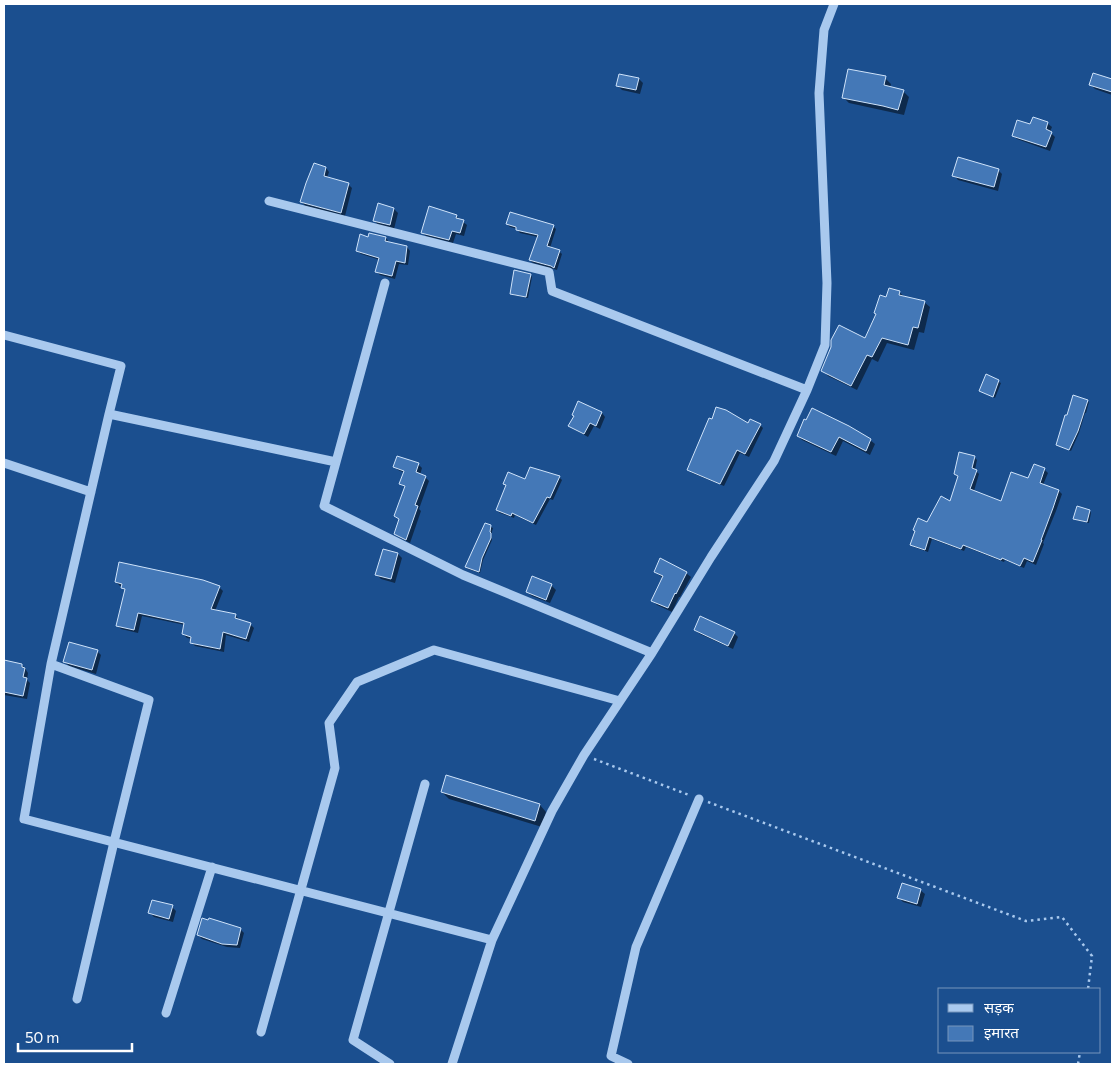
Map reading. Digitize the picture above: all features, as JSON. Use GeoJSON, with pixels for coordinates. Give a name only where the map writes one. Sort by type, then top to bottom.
{"type":"FeatureCollection","features":[{"type":"Feature","properties":{"kind":"street"},"geometry":{"type":"LineString","coordinates":[[452,1064],[492,940],[552,811],[584,755],[652,653],[711,557],[774,461],[807,390],[825,345],[827,283],[819,93],[824,30],[834,4]]}},
{"type":"Feature","properties":{"kind":"street"},"geometry":{"type":"LineString","coordinates":[[269,201],[550,272],[552,291],[807,390]]}},
{"type":"Feature","properties":{"kind":"street"},"geometry":{"type":"LineString","coordinates":[[385,283],[324,506],[463,575],[652,653]]}},
{"type":"Feature","properties":{"kind":"street"},"geometry":{"type":"LineString","coordinates":[[4,336],[121,366],[51,664],[24,819],[492,940]]}},
{"type":"Feature","properties":{"kind":"street"},"geometry":{"type":"LineString","coordinates":[[109,414],[336,462]]}},
{"type":"Feature","properties":{"kind":"street"},"geometry":{"type":"LineString","coordinates":[[4,463],[91,492]]}},
{"type":"Feature","properties":{"kind":"street"},"geometry":{"type":"LineString","coordinates":[[261,1032],[335,768],[329,723],[357,682],[434,650],[620,701]]}},
{"type":"Feature","properties":{"kind":"street"},"geometry":{"type":"LineString","coordinates":[[51,664],[149,700],[77,999]]}},
{"type":"Feature","properties":{"kind":"street"},"geometry":{"type":"LineString","coordinates":[[390,1064],[353,1040],[425,784]]}},
{"type":"Feature","properties":{"kind":"street"},"geometry":{"type":"LineString","coordinates":[[624,1062],[611,1056],[636,947],[699,799]]}},
{"type":"Feature","properties":{"kind":"street"},"geometry":{"type":"LineString","coordinates":[[166,1012],[212,867]]}},
{"type":"Feature","properties":{"kind":"street"},"geometry":{"type":"LineString","coordinates":[[610,1064],[624,1062]]}},
{"type":"Feature","properties":{"kind":"path"},"geometry":{"type":"LineString","coordinates":[[584,755],[1026,921],[1062,916],[1092,956],[1088,988]]}},
{"type":"Feature","properties":{"kind":"building"},"geometry":{"type":"Polygon","coordinates":[[[848,69],[886,76],[884,85],[904,90],[898,110],[842,98],[848,69]]]}},
{"type":"Feature","properties":{"kind":"building"},"geometry":{"type":"Polygon","coordinates":[[[1093,73],[1112,79],[1112,92],[1089,85],[1093,73]]]}},
{"type":"Feature","properties":{"kind":"building"},"geometry":{"type":"Polygon","coordinates":[[[619,74],[639,78],[636,90],[616,86],[619,74]]]}},
{"type":"Feature","properties":{"kind":"building"},"geometry":{"type":"Polygon","coordinates":[[[1033,117],[1048,122],[1046,129],[1052,132],[1046,147],[1012,136],[1017,120],[1030,124],[1033,117]]]}},
{"type":"Feature","properties":{"kind":"building"},"geometry":{"type":"Polygon","coordinates":[[[958,157],[999,169],[994,187],[952,176],[958,157]]]}},
{"type":"Feature","properties":{"kind":"building"},"geometry":{"type":"Polygon","coordinates":[[[314,163],[326,167],[324,176],[349,183],[341,213],[300,202],[314,163]]]}},
{"type":"Feature","properties":{"kind":"building"},"geometry":{"type":"Polygon","coordinates":[[[378,203],[394,208],[390,225],[373,221],[378,203]]]}},
{"type":"Feature","properties":{"kind":"building"},"geometry":{"type":"Polygon","coordinates":[[[429,206],[457,215],[456,218],[464,220],[460,233],[452,231],[449,240],[421,233],[429,206]]]}},
{"type":"Feature","properties":{"kind":"building"},"geometry":{"type":"Polygon","coordinates":[[[510,212],[554,225],[547,246],[560,250],[554,268],[529,260],[538,235],[516,230],[516,227],[506,224],[510,212]]]}},
{"type":"Feature","properties":{"kind":"building"},"geometry":{"type":"Polygon","coordinates":[[[369,233],[386,237],[385,241],[407,246],[405,263],[396,261],[392,276],[375,272],[379,258],[356,251],[360,234],[368,237],[369,233]]]}},
{"type":"Feature","properties":{"kind":"building"},"geometry":{"type":"Polygon","coordinates":[[[514,270],[531,274],[526,297],[510,294],[514,270]]]}},
{"type":"Feature","properties":{"kind":"building"},"geometry":{"type":"Polygon","coordinates":[[[889,288],[900,291],[899,295],[925,301],[918,328],[913,327],[908,345],[882,338],[872,357],[867,355],[851,386],[821,371],[831,347],[831,340],[839,325],[865,338],[876,314],[874,313],[880,295],[886,297],[889,288]]]}},
{"type":"Feature","properties":{"kind":"building"},"geometry":{"type":"Polygon","coordinates":[[[986,374],[999,380],[993,397],[979,391],[986,374]]]}},
{"type":"Feature","properties":{"kind":"building"},"geometry":{"type":"Polygon","coordinates":[[[1073,395],[1088,400],[1078,431],[1069,450],[1056,445],[1073,395]]]}},
{"type":"Feature","properties":{"kind":"building"},"geometry":{"type":"Polygon","coordinates":[[[578,401],[602,412],[596,426],[590,423],[584,434],[568,426],[574,416],[572,415],[578,401]]]}},
{"type":"Feature","properties":{"kind":"building"},"geometry":{"type":"Polygon","coordinates":[[[716,407],[726,410],[748,423],[750,419],[761,424],[745,454],[737,450],[720,484],[687,470],[709,418],[712,419],[716,407]]]}},
{"type":"Feature","properties":{"kind":"building"},"geometry":{"type":"Polygon","coordinates":[[[812,408],[871,439],[866,451],[839,437],[831,452],[797,436],[804,419],[806,420],[812,408]]]}},
{"type":"Feature","properties":{"kind":"building"},"geometry":{"type":"Polygon","coordinates":[[[959,452],[975,456],[972,468],[977,470],[970,489],[1001,501],[1011,472],[1028,478],[1034,464],[1045,468],[1040,483],[1059,490],[1033,562],[1024,558],[1020,566],[963,545],[961,549],[929,537],[925,550],[910,545],[918,518],[927,522],[941,496],[950,501],[958,476],[954,474],[959,452]]]}},
{"type":"Feature","properties":{"kind":"building"},"geometry":{"type":"Polygon","coordinates":[[[397,456],[419,463],[416,472],[426,476],[415,505],[418,506],[406,540],[394,534],[399,519],[394,516],[405,486],[399,484],[404,471],[393,467],[397,456]]]}},
{"type":"Feature","properties":{"kind":"building"},"geometry":{"type":"Polygon","coordinates":[[[530,467],[560,476],[550,498],[547,497],[533,523],[512,513],[511,516],[496,510],[506,485],[503,484],[508,472],[525,479],[530,467]]]}},
{"type":"Feature","properties":{"kind":"building"},"geometry":{"type":"Polygon","coordinates":[[[1077,506],[1090,510],[1087,522],[1073,519],[1077,506]]]}},
{"type":"Feature","properties":{"kind":"building"},"geometry":{"type":"Polygon","coordinates":[[[485,523],[491,525],[491,538],[482,558],[479,572],[465,567],[485,523]]]}},
{"type":"Feature","properties":{"kind":"building"},"geometry":{"type":"Polygon","coordinates":[[[383,549],[398,553],[391,579],[375,575],[383,549]]]}},
{"type":"Feature","properties":{"kind":"building"},"geometry":{"type":"Polygon","coordinates":[[[660,558],[687,572],[668,608],[651,601],[663,576],[654,572],[660,558]]]}},
{"type":"Feature","properties":{"kind":"building"},"geometry":{"type":"Polygon","coordinates":[[[119,562],[203,580],[220,586],[211,609],[236,614],[235,618],[251,623],[246,639],[223,632],[220,649],[190,643],[191,637],[182,634],[184,623],[138,613],[134,630],[116,626],[125,589],[121,588],[122,584],[115,582],[119,562]]]}},
{"type":"Feature","properties":{"kind":"building"},"geometry":{"type":"Polygon","coordinates":[[[532,576],[552,584],[546,600],[526,592],[532,576]]]}},
{"type":"Feature","properties":{"kind":"building"},"geometry":{"type":"Polygon","coordinates":[[[700,616],[735,632],[728,646],[694,630],[700,616]]]}},
{"type":"Feature","properties":{"kind":"building"},"geometry":{"type":"Polygon","coordinates":[[[69,642],[98,650],[92,670],[63,662],[69,642]]]}},
{"type":"Feature","properties":{"kind":"building"},"geometry":{"type":"Polygon","coordinates":[[[4,660],[22,664],[22,667],[25,668],[23,677],[27,678],[23,696],[4,692],[4,660]]]}},
{"type":"Feature","properties":{"kind":"building"},"geometry":{"type":"Polygon","coordinates":[[[446,775],[540,804],[535,821],[441,792],[446,775]]]}},
{"type":"Feature","properties":{"kind":"building"},"geometry":{"type":"Polygon","coordinates":[[[902,883],[921,889],[917,904],[897,898],[902,883]]]}},
{"type":"Feature","properties":{"kind":"building"},"geometry":{"type":"Polygon","coordinates":[[[152,900],[173,905],[169,919],[148,913],[152,900]]]}},
{"type":"Feature","properties":{"kind":"building"},"geometry":{"type":"Polygon","coordinates":[[[202,918],[208,920],[209,918],[241,928],[237,945],[222,944],[197,935],[202,918]]]}}]}
